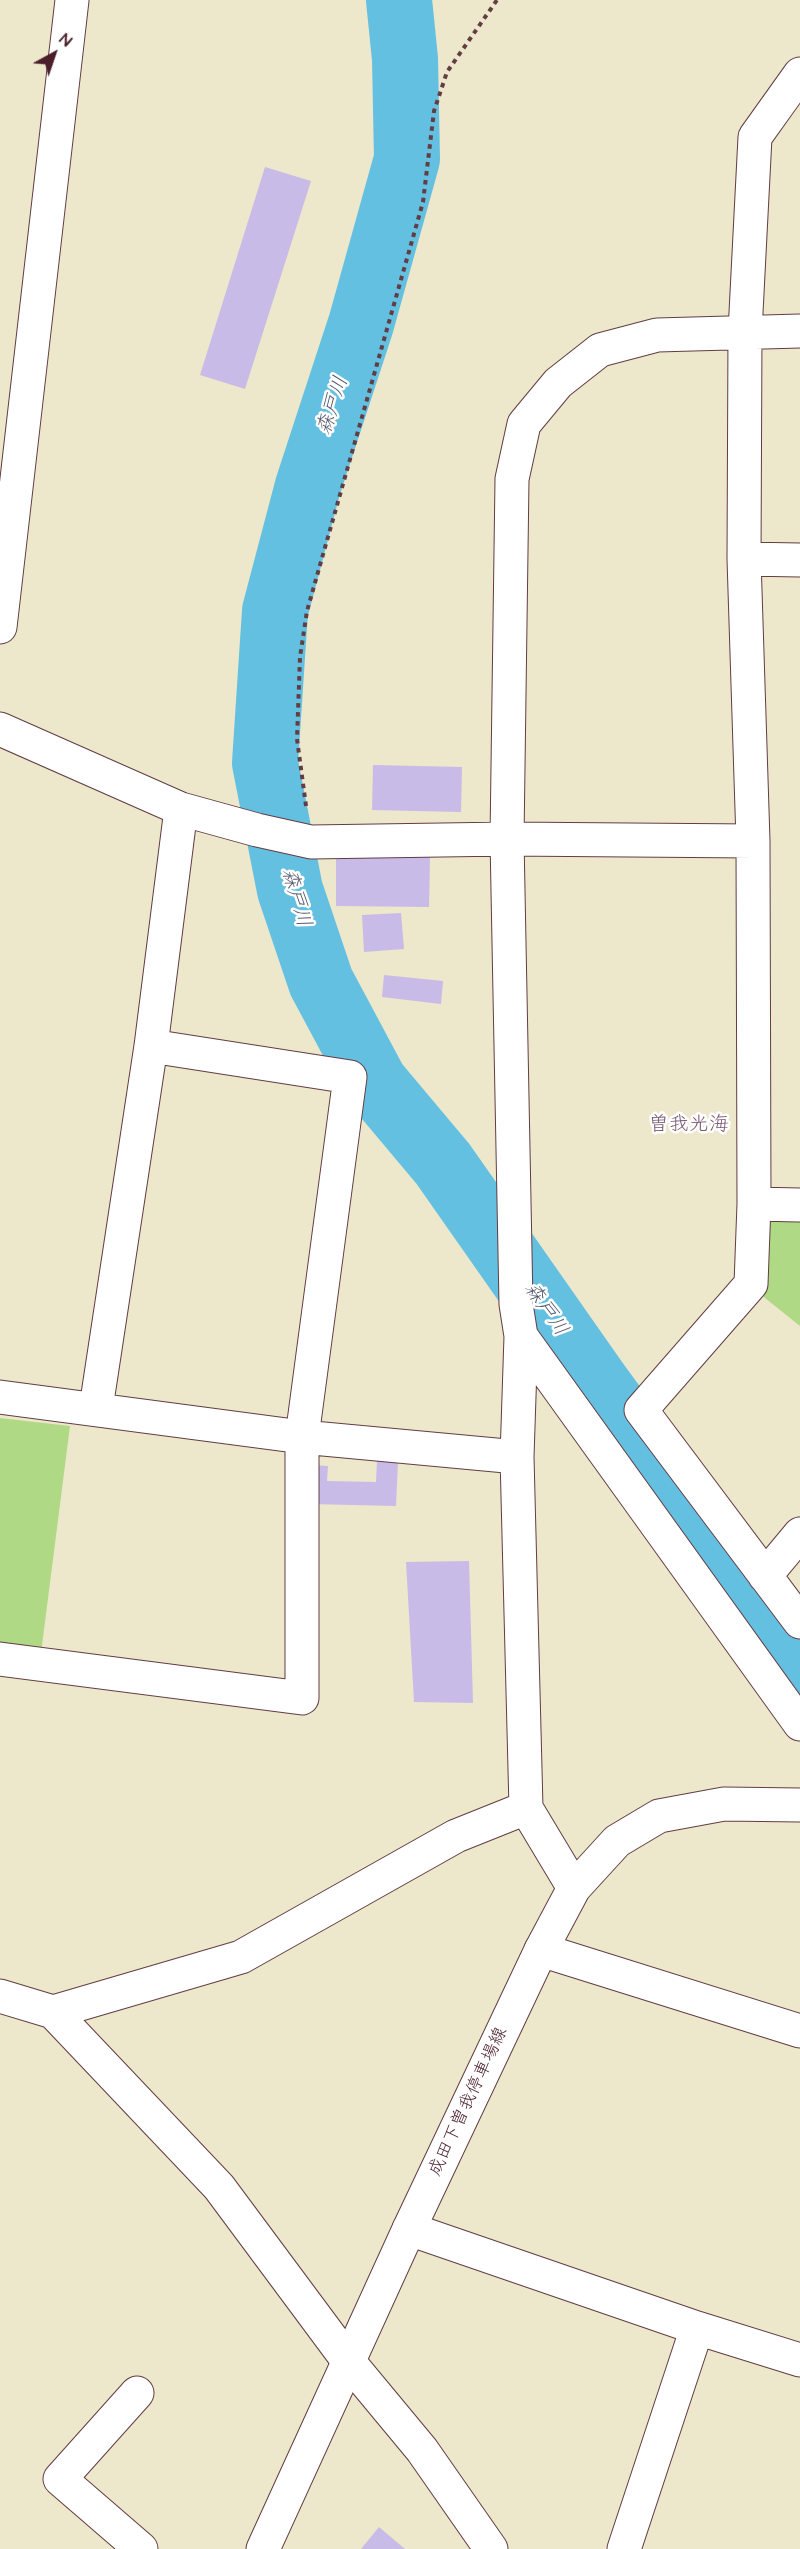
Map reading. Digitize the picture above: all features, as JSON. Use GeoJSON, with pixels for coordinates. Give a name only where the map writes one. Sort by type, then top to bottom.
{"type":"FeatureCollection","features":[{"type":"Feature","properties":{"kind":"street"},"geometry":{"type":"LineString","coordinates":[[0,627],[72,0]]}},
{"type":"Feature","properties":{"kind":"street"},"geometry":{"type":"LineString","coordinates":[[794,91],[755,137],[745,332],[744,559],[753,841],[754,1204],[751,1284],[641,1410],[800,1622]]}},
{"type":"Feature","properties":{"kind":"street"},"geometry":{"type":"LineString","coordinates":[[574,1888],[526,1808],[518,1457],[521,1336],[516,1304],[507,839],[512,479],[524,424],[558,383],[600,350],[657,335],[800,331]]}},
{"type":"Feature","properties":{"kind":"street"},"geometry":{"type":"LineString","coordinates":[[744,559],[800,560]]}},
{"type":"Feature","properties":{"kind":"street"},"geometry":{"type":"LineString","coordinates":[[0,729],[181,809],[256,830],[306,840],[753,841]]}},
{"type":"Feature","properties":{"kind":"street"},"geometry":{"type":"LineString","coordinates":[[96,1408],[151,1046],[181,809]]}},
{"type":"Feature","properties":{"kind":"street"},"geometry":{"type":"LineString","coordinates":[[0,1659],[302,1698],[302,1437],[350,1077],[151,1046]]}},
{"type":"Feature","properties":{"kind":"street"},"geometry":{"type":"LineString","coordinates":[[754,1204],[800,1204]]}},
{"type":"Feature","properties":{"kind":"street"},"geometry":{"type":"LineString","coordinates":[[521,1336],[800,1724]]}},
{"type":"Feature","properties":{"kind":"street"},"geometry":{"type":"LineString","coordinates":[[0,1397],[302,1437],[518,1457]]}},
{"type":"Feature","properties":{"kind":"street"},"geometry":{"type":"LineString","coordinates":[[765,1576],[800,1533]]}},
{"type":"Feature","properties":{"kind":"street","name":"成田下曽我停車場線"},"geometry":{"type":"LineString","coordinates":[[262,2549],[409,2229],[541,1950],[574,1888],[617,1841],[659,1816],[724,1804],[800,1805]]}},
{"type":"Feature","properties":{"kind":"street"},"geometry":{"type":"LineString","coordinates":[[53,2012],[241,1957],[456,1836],[526,1808]]}},
{"type":"Feature","properties":{"kind":"street"},"geometry":{"type":"LineString","coordinates":[[541,1950],[800,2031]]}},
{"type":"Feature","properties":{"kind":"street"},"geometry":{"type":"LineString","coordinates":[[0,1996],[53,2012],[219,2187],[349,2362],[422,2450],[491,2549]]}},
{"type":"Feature","properties":{"kind":"street"},"geometry":{"type":"LineString","coordinates":[[409,2229],[697,2328],[800,2360]]}},
{"type":"Feature","properties":{"kind":"street"},"geometry":{"type":"LineString","coordinates":[[624,2549],[697,2328]]}},
{"type":"Feature","properties":{"kind":"street"},"geometry":{"type":"LineString","coordinates":[[137,2393],[60,2479],[141,2549]]}},
{"type":"Feature","properties":{"kind":"path"},"geometry":{"type":"LineString","coordinates":[[306,840],[297,739],[300,657],[307,610],[423,202],[434,111],[447,72],[497,0]]}},
{"type":"Feature","properties":{"kind":"green space"},"geometry":{"type":"Polygon","coordinates":[[[760,1212],[800,1212],[800,1326],[760,1294],[760,1212]]]}},
{"type":"Feature","properties":{"kind":"green space"},"geometry":{"type":"Polygon","coordinates":[[[0,1418],[70,1426],[40,1661],[0,1656],[0,1418]]]}},
{"type":"Feature","properties":{"kind":"building"},"geometry":{"type":"Polygon","coordinates":[[[265,167],[311,181],[245,389],[200,375],[265,167]]]}},
{"type":"Feature","properties":{"kind":"building"},"geometry":{"type":"Polygon","coordinates":[[[373,765],[462,767],[461,812],[372,810],[373,765]]]}},
{"type":"Feature","properties":{"kind":"building"},"geometry":{"type":"Polygon","coordinates":[[[336,857],[430,857],[429,907],[336,906],[336,857]]]}},
{"type":"Feature","properties":{"kind":"building"},"geometry":{"type":"Polygon","coordinates":[[[401,913],[404,949],[364,952],[362,915],[401,913]]]}},
{"type":"Feature","properties":{"kind":"building"},"geometry":{"type":"Polygon","coordinates":[[[384,975],[443,981],[441,1004],[382,997],[384,975]]]}},
{"type":"Feature","properties":{"kind":"building"},"geometry":{"type":"Polygon","coordinates":[[[377,1461],[398,1461],[396,1506],[309,1504],[311,1465],[328,1466],[327,1481],[376,1482],[377,1461]]]}},
{"type":"Feature","properties":{"kind":"building"},"geometry":{"type":"Polygon","coordinates":[[[469,1561],[473,1703],[414,1702],[406,1562],[469,1561]]]}},
{"type":"Feature","properties":{"kind":"building"},"geometry":{"type":"Polygon","coordinates":[[[379,2527],[405,2549],[361,2549],[379,2527]]]}},
{"type":"Feature","properties":{"kind":"waterway","name":"森戸川"},"geometry":{"type":"LineString","coordinates":[[399,0],[405,59],[407,159],[361,324],[308,486],[275,611],[265,763],[290,890],[321,982],[375,1083],[443,1164],[595,1381],[800,1662]]}},
{"type":"Feature","properties":{"kind":"district","name":"曽我光海"},"geometry":{"type":"Point","coordinates":[689,1126]}}]}
